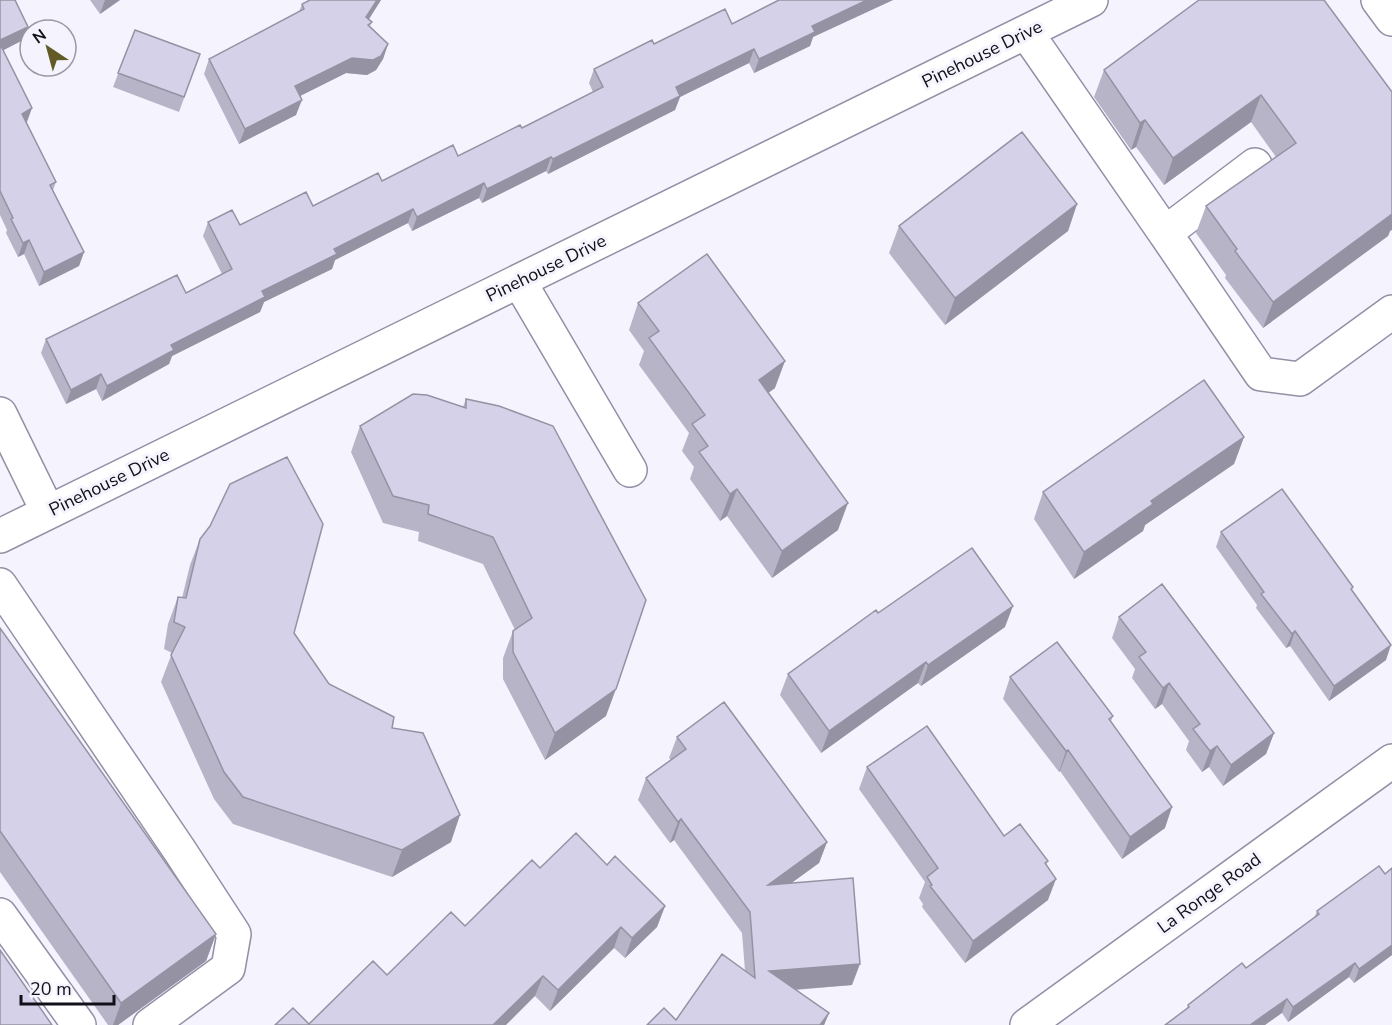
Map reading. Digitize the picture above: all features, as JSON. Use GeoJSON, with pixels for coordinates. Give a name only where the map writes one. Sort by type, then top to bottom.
{"type":"FeatureCollection","features":[{"type":"Feature","properties":{"kind":"street","name":"Pinehouse Drive"},"geometry":{"type":"LineString","coordinates":[[0,536],[1091,0]]}},
{"type":"Feature","properties":{"kind":"street"},"geometry":{"type":"LineString","coordinates":[[1378,0],[1392,19]]}},
{"type":"Feature","properties":{"kind":"street"},"geometry":{"type":"LineString","coordinates":[[1026,32],[1261,374],[1300,379],[1392,312]]}},
{"type":"Feature","properties":{"kind":"street"},"geometry":{"type":"LineString","coordinates":[[1165,232],[1255,165]]}},
{"type":"Feature","properties":{"kind":"street"},"geometry":{"type":"LineString","coordinates":[[519,281],[630,470]]}},
{"type":"Feature","properties":{"kind":"street"},"geometry":{"type":"LineString","coordinates":[[0,414],[48,512]]}},
{"type":"Feature","properties":{"kind":"street"},"geometry":{"type":"LineString","coordinates":[[0,585],[174,841],[234,934],[228,968],[150,1025]]}},
{"type":"Feature","properties":{"kind":"street","name":"La Ronge Road"},"geometry":{"type":"LineString","coordinates":[[1027,1025],[1392,761]]}},
{"type":"Feature","properties":{"kind":"street"},"geometry":{"type":"LineString","coordinates":[[0,915],[79,1025]]}},
{"type":"Feature","properties":{"kind":"building"},"geometry":{"type":"Polygon","coordinates":[[[0,0],[15,0],[24,18],[18,18],[18,32],[0,40],[0,0]]]}},
{"type":"Feature","properties":{"kind":"building"},"geometry":{"type":"Polygon","coordinates":[[[310,0],[377,0],[366,17],[372,22],[368,25],[388,44],[381,56],[373,60],[352,58],[295,86],[302,100],[245,129],[209,59],[304,9],[302,4],[310,0]]]}},
{"type":"Feature","properties":{"kind":"building"},"geometry":{"type":"Polygon","coordinates":[[[779,0],[867,0],[812,26],[815,32],[759,59],[754,49],[676,87],[680,96],[553,159],[551,157],[487,189],[484,183],[417,217],[413,209],[334,249],[337,254],[262,291],[265,297],[171,345],[174,350],[107,386],[101,374],[71,390],[46,339],[177,275],[186,293],[232,269],[208,222],[232,210],[240,225],[306,192],[313,206],[378,173],[382,181],[453,145],[458,156],[520,125],[522,128],[603,87],[594,69],[652,40],[654,44],[725,9],[732,24],[779,0]]]}},
{"type":"Feature","properties":{"kind":"building"},"geometry":{"type":"Polygon","coordinates":[[[1199,0],[1324,0],[1392,92],[1392,214],[1273,302],[1235,251],[1237,249],[1206,206],[1296,143],[1261,95],[1173,158],[1145,120],[1140,123],[1104,70],[1199,0]]]}},
{"type":"Feature","properties":{"kind":"building"},"geometry":{"type":"Polygon","coordinates":[[[135,30],[200,54],[184,97],[118,73],[135,30]]]}},
{"type":"Feature","properties":{"kind":"building"},"geometry":{"type":"Polygon","coordinates":[[[0,44],[32,108],[22,114],[56,182],[50,185],[84,252],[44,272],[29,240],[23,243],[0,191],[0,44]]]}},
{"type":"Feature","properties":{"kind":"building"},"geometry":{"type":"Polygon","coordinates":[[[1022,132],[1077,204],[955,298],[899,226],[1022,132]]]}},
{"type":"Feature","properties":{"kind":"building"},"geometry":{"type":"Polygon","coordinates":[[[707,254],[785,361],[759,380],[848,503],[782,551],[737,489],[730,494],[699,452],[708,446],[692,424],[705,415],[649,338],[659,331],[638,303],[707,254]]]}},
{"type":"Feature","properties":{"kind":"building"},"geometry":{"type":"Polygon","coordinates":[[[1204,380],[1244,437],[1151,501],[1153,504],[1084,552],[1043,492],[1204,380]]]}},
{"type":"Feature","properties":{"kind":"building"},"geometry":{"type":"Polygon","coordinates":[[[413,394],[427,395],[466,408],[466,399],[499,406],[553,426],[646,600],[616,689],[555,733],[513,652],[513,631],[532,618],[493,537],[428,514],[429,505],[393,496],[360,426],[413,394]]]}},
{"type":"Feature","properties":{"kind":"building"},"geometry":{"type":"Polygon","coordinates":[[[287,457],[323,524],[294,633],[329,684],[394,717],[392,728],[423,733],[460,815],[402,850],[243,797],[224,772],[171,655],[185,627],[174,622],[178,597],[186,598],[200,539],[210,526],[230,484],[287,457]]]}},
{"type":"Feature","properties":{"kind":"building"},"geometry":{"type":"Polygon","coordinates":[[[1282,489],[1353,587],[1351,589],[1391,645],[1334,686],[1295,631],[1292,634],[1261,594],[1264,592],[1221,532],[1282,489]]]}},
{"type":"Feature","properties":{"kind":"building"},"geometry":{"type":"Polygon","coordinates":[[[972,548],[1013,606],[928,665],[926,662],[829,731],[788,674],[876,610],[878,613],[972,548]]]}},
{"type":"Feature","properties":{"kind":"building"},"geometry":{"type":"Polygon","coordinates":[[[1162,584],[1274,733],[1231,765],[1217,746],[1210,751],[1193,729],[1200,724],[1169,683],[1163,688],[1139,657],[1146,652],[1119,617],[1162,584]]]}},
{"type":"Feature","properties":{"kind":"building"},"geometry":{"type":"Polygon","coordinates":[[[0,628],[216,934],[121,1003],[0,831],[0,628]]]}},
{"type":"Feature","properties":{"kind":"building"},"geometry":{"type":"Polygon","coordinates":[[[1057,642],[1113,716],[1109,719],[1172,807],[1130,837],[1068,750],[1066,751],[1010,677],[1057,642]]]}},
{"type":"Feature","properties":{"kind":"building"},"geometry":{"type":"Polygon","coordinates":[[[724,702],[827,842],[768,885],[853,878],[860,964],[769,971],[829,1013],[820,1025],[647,1025],[664,1008],[676,1020],[722,954],[755,978],[750,912],[681,819],[678,822],[646,778],[686,749],[677,737],[724,702]]]}},
{"type":"Feature","properties":{"kind":"building"},"geometry":{"type":"Polygon","coordinates":[[[927,726],[1004,836],[1020,824],[1048,861],[1045,863],[1056,879],[973,941],[930,886],[932,885],[927,877],[938,868],[867,767],[927,726]]]}},
{"type":"Feature","properties":{"kind":"building"},"geometry":{"type":"Polygon","coordinates":[[[576,833],[607,865],[615,856],[665,906],[632,938],[621,927],[558,990],[543,976],[493,1025],[275,1025],[293,1008],[309,1024],[373,961],[387,975],[451,912],[465,926],[532,860],[540,868],[576,833]]]}},
{"type":"Feature","properties":{"kind":"building"},"geometry":{"type":"Polygon","coordinates":[[[1379,866],[1385,874],[1392,868],[1392,945],[1359,969],[1355,963],[1293,1007],[1287,999],[1250,1025],[1165,1025],[1242,963],[1246,968],[1319,914],[1317,911],[1379,866]]]}},
{"type":"Feature","properties":{"kind":"building"},"geometry":{"type":"Polygon","coordinates":[[[0,950],[52,1025],[0,1025],[0,950]]]}}]}
